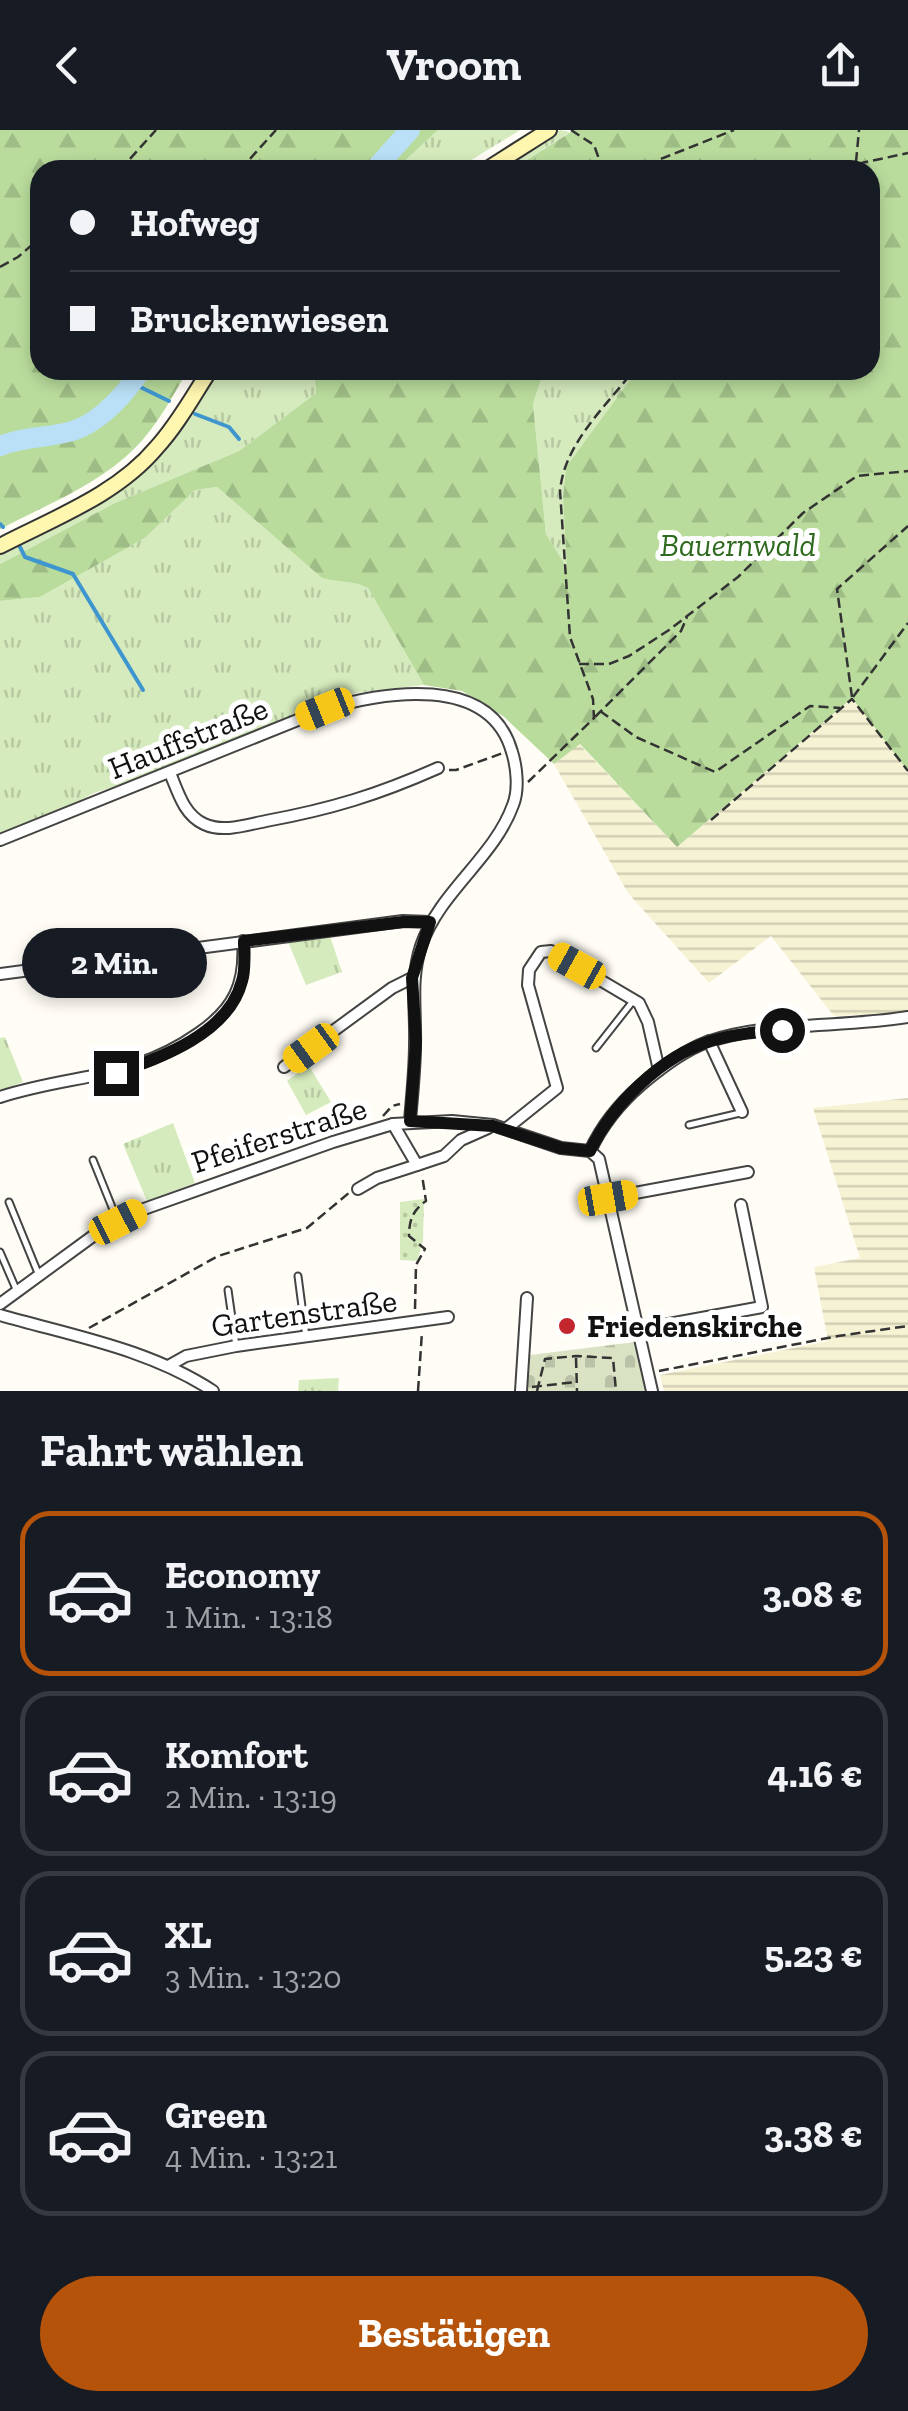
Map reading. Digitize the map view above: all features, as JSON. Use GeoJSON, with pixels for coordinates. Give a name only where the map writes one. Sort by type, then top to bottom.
{"type":"FeatureCollection","features":[{"type":"Feature","properties":{"kind":"main road"},"geometry":{"type":"LineString","coordinates":[[502,160],[549,130]]}},
{"type":"Feature","properties":{"kind":"main road"},"geometry":{"type":"LineString","coordinates":[[0,546],[86,502],[135,470],[174,426],[204,380]]}},
{"type":"Feature","properties":{"kind":"street","name":"Hauffstraße"},"geometry":{"type":"LineString","coordinates":[[0,840],[325,709],[386,694],[441,695],[484,712],[498,723],[512,750]]}},
{"type":"Feature","properties":{"kind":"street"},"geometry":{"type":"LineString","coordinates":[[410,1121],[416,1043],[412,978],[430,922],[498,833],[512,808],[516,793],[512,750]]}},
{"type":"Feature","properties":{"kind":"street"},"geometry":{"type":"LineString","coordinates":[[170,773],[184,806],[194,818],[216,828],[340,807],[438,768]]}},
{"type":"Feature","properties":{"kind":"street"},"geometry":{"type":"LineString","coordinates":[[0,974],[244,941],[430,922]]}},
{"type":"Feature","properties":{"kind":"street"},"geometry":{"type":"LineString","coordinates":[[0,1097],[116,1073],[188,1041],[221,1017],[237,994],[244,973],[244,941]]}},
{"type":"Feature","properties":{"kind":"street"},"geometry":{"type":"LineString","coordinates":[[507,1128],[554,1092],[558,1084],[528,985],[529,970],[537,954],[552,951],[634,998],[648,1022],[659,1070]]}},
{"type":"Feature","properties":{"kind":"street"},"geometry":{"type":"LineString","coordinates":[[284,1068],[392,988],[412,978]]}},
{"type":"Feature","properties":{"kind":"street"},"geometry":{"type":"LineString","coordinates":[[652,1391],[601,1163],[590,1151],[622,1101],[659,1070],[709,1041],[756,1032],[908,1017]]}},
{"type":"Feature","properties":{"kind":"street"},"geometry":{"type":"LineString","coordinates":[[709,1041],[742,1112]]}},
{"type":"Feature","properties":{"kind":"street","name":"Pfeiferstraße"},"geometry":{"type":"LineString","coordinates":[[0,1304],[118,1222],[176,1196],[393,1124],[410,1121],[493,1126],[561,1148],[590,1151]]}},
{"type":"Feature","properties":{"kind":"street"},"geometry":{"type":"LineString","coordinates":[[393,1124],[417,1165]]}},
{"type":"Feature","properties":{"kind":"street"},"geometry":{"type":"LineString","coordinates":[[358,1189],[377,1178],[444,1156],[461,1140],[493,1126]]}},
{"type":"Feature","properties":{"kind":"street"},"geometry":{"type":"LineString","coordinates":[[608,1198],[748,1172]]}},
{"type":"Feature","properties":{"kind":"street"},"geometry":{"type":"LineString","coordinates":[[636,1330],[762,1307],[742,1205]]}},
{"type":"Feature","properties":{"kind":"street"},"geometry":{"type":"LineString","coordinates":[[521,1389],[527,1298]]}},
{"type":"Feature","properties":{"kind":"street"},"geometry":{"type":"LineString","coordinates":[[0,1315],[170,1365],[213,1391]]}},
{"type":"Feature","properties":{"kind":"street","name":"Gartenstraße"},"geometry":{"type":"LineString","coordinates":[[170,1365],[186,1356],[236,1346],[448,1317]]}},
{"type":"Feature","properties":{"kind":"lane"},"geometry":{"type":"LineString","coordinates":[[596,1048],[634,998]]}},
{"type":"Feature","properties":{"kind":"lane"},"geometry":{"type":"LineString","coordinates":[[689,1125],[742,1112]]}},
{"type":"Feature","properties":{"kind":"lane"},"geometry":{"type":"LineString","coordinates":[[93,1160],[118,1222]]}},
{"type":"Feature","properties":{"kind":"lane"},"geometry":{"type":"LineString","coordinates":[[9,1202],[39,1276]]}},
{"type":"Feature","properties":{"kind":"lane"},"geometry":{"type":"LineString","coordinates":[[0,1252],[17,1292]]}},
{"type":"Feature","properties":{"kind":"lane"},"geometry":{"type":"LineString","coordinates":[[298,1276],[306,1336]]}},
{"type":"Feature","properties":{"kind":"lane"},"geometry":{"type":"LineString","coordinates":[[228,1290],[236,1346]]}},
{"type":"Feature","properties":{"kind":"path"},"geometry":{"type":"LineString","coordinates":[[129,160],[156,130]]}},
{"type":"Feature","properties":{"kind":"path"},"geometry":{"type":"LineString","coordinates":[[249,160],[276,130]]}},
{"type":"Feature","properties":{"kind":"path"},"geometry":{"type":"LineString","coordinates":[[571,130],[594,146],[599,160]]}},
{"type":"Feature","properties":{"kind":"path"},"geometry":{"type":"LineString","coordinates":[[658,160],[734,130]]}},
{"type":"Feature","properties":{"kind":"path"},"geometry":{"type":"LineString","coordinates":[[856,160],[859,130]]}},
{"type":"Feature","properties":{"kind":"path"},"geometry":{"type":"LineString","coordinates":[[868,160],[908,153]]}},
{"type":"Feature","properties":{"kind":"path"},"geometry":{"type":"LineString","coordinates":[[0,267],[30,247]]}},
{"type":"Feature","properties":{"kind":"path"},"geometry":{"type":"LineString","coordinates":[[594,718],[593,699],[570,638],[560,491],[562,472],[572,450],[626,380]]}},
{"type":"Feature","properties":{"kind":"path"},"geometry":{"type":"LineString","coordinates":[[578,664],[609,664],[629,656],[738,576],[803,513],[857,476],[908,471]]}},
{"type":"Feature","properties":{"kind":"path"},"geometry":{"type":"LineString","coordinates":[[908,526],[837,589],[852,699],[908,772]]}},
{"type":"Feature","properties":{"kind":"path"},"geometry":{"type":"LineString","coordinates":[[516,793],[681,630],[687,616]]}},
{"type":"Feature","properties":{"kind":"path"},"geometry":{"type":"LineString","coordinates":[[711,820],[852,699],[908,623]]}},
{"type":"Feature","properties":{"kind":"path"},"geometry":{"type":"LineString","coordinates":[[600,712],[636,736],[715,772],[810,706],[841,708]]}},
{"type":"Feature","properties":{"kind":"path"},"geometry":{"type":"LineString","coordinates":[[438,768],[456,770],[512,750]]}},
{"type":"Feature","properties":{"kind":"path"},"geometry":{"type":"LineString","coordinates":[[378,1128],[392,1106],[412,1105]]}},
{"type":"Feature","properties":{"kind":"path"},"geometry":{"type":"LineString","coordinates":[[417,1165],[424,1178],[426,1200],[415,1208],[408,1236],[426,1249],[416,1265],[418,1391]]}},
{"type":"Feature","properties":{"kind":"path"},"geometry":{"type":"LineString","coordinates":[[74,1336],[218,1256],[307,1228],[358,1189]]}},
{"type":"Feature","properties":{"kind":"path"},"geometry":{"type":"LineString","coordinates":[[648,1373],[908,1326]]}},
{"type":"Feature","properties":{"kind":"path"},"geometry":{"type":"LineString","coordinates":[[538,1388],[545,1359],[576,1356],[613,1358],[616,1391]]}},
{"type":"Feature","properties":{"kind":"path"},"geometry":{"type":"LineString","coordinates":[[576,1356],[577,1391]]}},
{"type":"Feature","properties":{"kind":"path"},"geometry":{"type":"LineString","coordinates":[[521,1389],[576,1382]]}},
{"type":"Feature","properties":{"kind":"shaded area"},"geometry":{"type":"Polygon","coordinates":[[[852,698],[908,771],[908,1013],[834,1016],[771,936],[709,983],[628,893],[554,764],[579,744],[677,847],[852,698]]]}},
{"type":"Feature","properties":{"kind":"shaded area"},"geometry":{"type":"Polygon","coordinates":[[[908,1098],[908,1391],[664,1391],[660,1375],[828,1341],[814,1267],[860,1258],[813,1108],[908,1098]]]}},
{"type":"Feature","properties":{"kind":"green space"},"geometry":{"type":"Polygon","coordinates":[[[0,130],[438,130],[406,160],[30,160],[30,380],[182,380],[150,430],[120,461],[71,493],[0,529],[0,130]]]}},
{"type":"Feature","properties":{"kind":"green space"},"geometry":{"type":"Polygon","coordinates":[[[438,130],[520,130],[471,160],[406,160],[438,130]]]}},
{"type":"Feature","properties":{"kind":"green space"},"geometry":{"type":"Polygon","coordinates":[[[560,130],[570,132],[527,160],[513,160],[560,130]]]}},
{"type":"Feature","properties":{"kind":"green space","name":"Bauernwald"},"geometry":{"type":"Polygon","coordinates":[[[574,130],[908,130],[908,771],[852,698],[677,847],[580,744],[554,764],[503,716],[462,691],[424,685],[368,588],[322,578],[217,487],[195,490],[145,538],[40,597],[0,601],[0,564],[115,503],[239,451],[316,393],[315,380],[541,380],[533,404],[546,534],[567,568],[563,497],[566,467],[630,380],[880,380],[880,160],[527,160],[574,130]]]}},
{"type":"Feature","properties":{"kind":"green space"},"geometry":{"type":"Polygon","coordinates":[[[208,380],[315,380],[316,393],[239,451],[115,503],[0,564],[0,552],[114,492],[208,380]]]}},
{"type":"Feature","properties":{"kind":"green space"},"geometry":{"type":"Polygon","coordinates":[[[541,380],[630,380],[566,467],[563,497],[568,570],[546,534],[533,404],[541,380]]]}},
{"type":"Feature","properties":{"kind":"green space"},"geometry":{"type":"Polygon","coordinates":[[[217,487],[322,578],[368,588],[424,685],[355,693],[319,705],[0,834],[0,601],[40,597],[145,538],[195,490],[217,487]]]}},
{"type":"Feature","properties":{"kind":"green space"},"geometry":{"type":"Polygon","coordinates":[[[330,936],[342,972],[306,985],[288,942],[330,936]]]}},
{"type":"Feature","properties":{"kind":"green space"},"geometry":{"type":"Polygon","coordinates":[[[5,1037],[23,1082],[0,1091],[0,1038],[5,1037]]]}},
{"type":"Feature","properties":{"kind":"green space"},"geometry":{"type":"Polygon","coordinates":[[[304,1058],[331,1102],[306,1115],[287,1081],[299,1072],[304,1058]]]}},
{"type":"Feature","properties":{"kind":"green space"},"geometry":{"type":"Polygon","coordinates":[[[173,1123],[195,1183],[147,1201],[123,1144],[173,1123]]]}},
{"type":"Feature","properties":{"kind":"green space"},"geometry":{"type":"Polygon","coordinates":[[[424,1199],[423,1241],[417,1261],[400,1260],[400,1202],[424,1199]]]}},
{"type":"Feature","properties":{"kind":"green space"},"geometry":{"type":"Polygon","coordinates":[[[635,1342],[648,1391],[527,1391],[530,1355],[635,1342]]]}},
{"type":"Feature","properties":{"kind":"green space"},"geometry":{"type":"Polygon","coordinates":[[[339,1378],[338,1391],[298,1391],[299,1380],[339,1378]]]}},
{"type":"Feature","properties":{"kind":"waterway"},"geometry":{"type":"LineString","coordinates":[[383,160],[410,130]]}},
{"type":"Feature","properties":{"kind":"waterway"},"geometry":{"type":"LineString","coordinates":[[0,446],[68,432],[87,424],[114,404],[134,380]]}},
{"type":"Feature","properties":{"kind":"waterway"},"geometry":{"type":"LineString","coordinates":[[132,383],[169,401]]}},
{"type":"Feature","properties":{"kind":"waterway"},"geometry":{"type":"LineString","coordinates":[[195,414],[229,427],[239,439]]}},
{"type":"Feature","properties":{"kind":"waterway"},"geometry":{"type":"LineString","coordinates":[[0,524],[3,527]]}},
{"type":"Feature","properties":{"kind":"waterway"},"geometry":{"type":"LineString","coordinates":[[20,547],[25,557],[73,574],[143,690]]}},
{"type":"Feature","properties":{"kind":"place","name":"Friedenskirche"},"geometry":{"type":"Point","coordinates":[567,1326]}},
{"type":"Feature","properties":{"kind":"route"},"geometry":{"type":"LineString","coordinates":[[116,1073],[172,1051],[221,1017],[242,983],[244,941],[403,922],[430,922],[412,978],[416,1043],[410,1121],[452,1121],[507,1128],[561,1148],[590,1151],[622,1101],[673,1060],[709,1041],[782,1030]]}}]}
